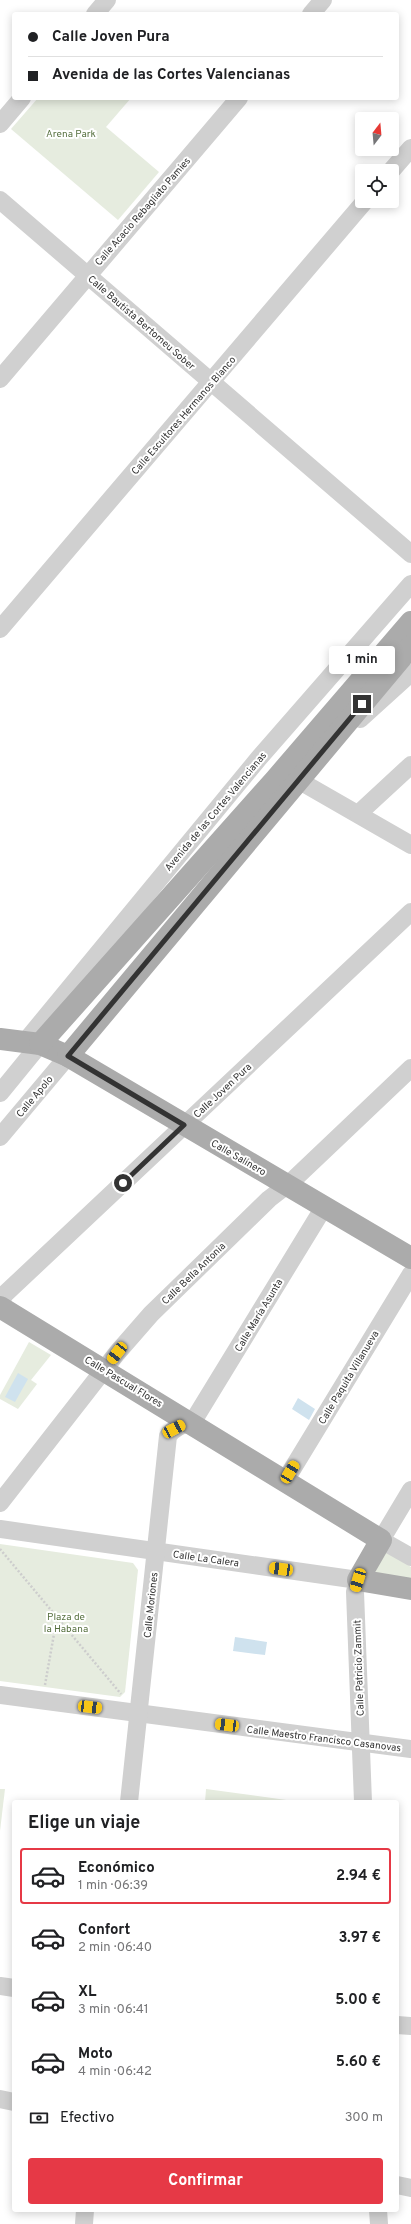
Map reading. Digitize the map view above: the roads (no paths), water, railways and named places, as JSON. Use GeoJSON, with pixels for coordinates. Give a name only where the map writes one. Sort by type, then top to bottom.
{"type":"FeatureCollection","features":[{"type":"Feature","properties":{"kind":"main road"},"geometry":{"type":"LineString","coordinates":[[32,1043],[275,780],[411,622]]}},
{"type":"Feature","properties":{"kind":"main road"},"geometry":{"type":"LineString","coordinates":[[68,1056],[411,646]]}},
{"type":"Feature","properties":{"kind":"main road","name":"Calle Salinero"},"geometry":{"type":"LineString","coordinates":[[0,1039],[32,1043],[68,1056],[411,1258]]}},
{"type":"Feature","properties":{"kind":"main road","name":"Calle Pascual Flores"},"geometry":{"type":"LineString","coordinates":[[0,1307],[105,1369],[381,1540]]}},
{"type":"Feature","properties":{"kind":"main road","name":"Calle Patricio Zammit"},"geometry":{"type":"LineString","coordinates":[[358,1580],[381,1540]]}},
{"type":"Feature","properties":{"kind":"main road","name":"Calle La Calera"},"geometry":{"type":"LineString","coordinates":[[358,1580],[411,1589]]}},
{"type":"Feature","properties":{"kind":"street"},"geometry":{"type":"LineString","coordinates":[[96,12],[107,0]]}},
{"type":"Feature","properties":{"kind":"street"},"geometry":{"type":"LineString","coordinates":[[313,12],[323,0]]}},
{"type":"Feature","properties":{"kind":"street"},"geometry":{"type":"LineString","coordinates":[[0,124],[20,100]]}},
{"type":"Feature","properties":{"kind":"street","name":"Calle Acacio Rebagliato Pamies"},"geometry":{"type":"LineString","coordinates":[[0,379],[237,100]]}},
{"type":"Feature","properties":{"kind":"street"},"geometry":{"type":"LineString","coordinates":[[397,164],[411,148]]}},
{"type":"Feature","properties":{"kind":"street","name":"Calle Bautista Bertomeu Sober"},"geometry":{"type":"LineString","coordinates":[[0,200],[411,554]]}},
{"type":"Feature","properties":{"kind":"street","name":"Calle Escultores Hermanos Blanco"},"geometry":{"type":"LineString","coordinates":[[0,629],[359,208]]}},
{"type":"Feature","properties":{"kind":"street","name":"Avenida de las Cortes Valencianas"},"geometry":{"type":"LineString","coordinates":[[32,1043],[259,758],[411,584]]}},
{"type":"Feature","properties":{"kind":"street"},"geometry":{"type":"LineString","coordinates":[[313,762],[411,673]]}},
{"type":"Feature","properties":{"kind":"street"},"geometry":{"type":"LineString","coordinates":[[358,814],[411,766]]}},
{"type":"Feature","properties":{"kind":"street"},"geometry":{"type":"LineString","coordinates":[[298,780],[411,845]]}},
{"type":"Feature","properties":{"kind":"street","name":"Calle Joven Pura"},"geometry":{"type":"LineString","coordinates":[[0,1303],[5,1294],[411,912]]}},
{"type":"Feature","properties":{"kind":"street"},"geometry":{"type":"LineString","coordinates":[[0,1093],[32,1043]]}},
{"type":"Feature","properties":{"kind":"street","name":"Calle Apolo"},"geometry":{"type":"LineString","coordinates":[[0,1137],[68,1056]]}},
{"type":"Feature","properties":{"kind":"street","name":"Calle Bella Antonia"},"geometry":{"type":"LineString","coordinates":[[0,1503],[150,1314],[269,1199],[287,1185],[411,1068]]}},
{"type":"Feature","properties":{"kind":"street","name":"Calle María Asunta"},"geometry":{"type":"LineString","coordinates":[[192,1423],[324,1207]]}},
{"type":"Feature","properties":{"kind":"street","name":"Calle Paquita Villanueva"},"geometry":{"type":"LineString","coordinates":[[285,1481],[411,1274]]}},
{"type":"Feature","properties":{"kind":"street","name":"Calle Moriones"},"geometry":{"type":"LineString","coordinates":[[129,1800],[168,1436],[178,1427],[192,1423]]}},
{"type":"Feature","properties":{"kind":"street"},"geometry":{"type":"LineString","coordinates":[[381,1540],[411,1490]]}},
{"type":"Feature","properties":{"kind":"street","name":"Calle La Calera"},"geometry":{"type":"LineString","coordinates":[[0,1529],[358,1580]]}},
{"type":"Feature","properties":{"kind":"street","name":"Calle Pascual Flores"},"geometry":{"type":"LineString","coordinates":[[381,1540],[411,1557]]}},
{"type":"Feature","properties":{"kind":"street","name":"Calle Patricio Zammit"},"geometry":{"type":"LineString","coordinates":[[358,1580],[355,1592],[363,1800]]}},
{"type":"Feature","properties":{"kind":"street","name":"Calle Maestro Francisco Casanovas"},"geometry":{"type":"LineString","coordinates":[[0,1695],[411,1749]]}},
{"type":"Feature","properties":{"kind":"street"},"geometry":{"type":"LineString","coordinates":[[0,1986],[12,1988]]}},
{"type":"Feature","properties":{"kind":"street"},"geometry":{"type":"LineString","coordinates":[[399,2025],[411,2026]]}},
{"type":"Feature","properties":{"kind":"street"},"geometry":{"type":"LineString","coordinates":[[0,2100],[12,2102]]}},
{"type":"Feature","properties":{"kind":"street"},"geometry":{"type":"LineString","coordinates":[[399,2185],[411,2188]]}},
{"type":"Feature","properties":{"kind":"street"},"geometry":{"type":"LineString","coordinates":[[84,2224],[85,2212]]}},
{"type":"Feature","properties":{"kind":"street"},"geometry":{"type":"LineString","coordinates":[[378,2212],[378,2224]]}},
{"type":"Feature","properties":{"kind":"water"},"geometry":{"type":"Polygon","coordinates":[[[18,1373],[28,1379],[15,1402],[5,1397],[18,1373]]]}},
{"type":"Feature","properties":{"kind":"water"},"geometry":{"type":"Polygon","coordinates":[[[298,1398],[315,1409],[309,1420],[292,1409],[298,1398]]]}},
{"type":"Feature","properties":{"kind":"water"},"geometry":{"type":"Polygon","coordinates":[[[235,1637],[267,1642],[265,1655],[233,1651],[235,1637]]]}},
{"type":"Feature","properties":{"kind":"park label","name":"Arena Park"},"geometry":{"type":"Point","coordinates":[71,133]}},
{"type":"Feature","properties":{"kind":"park label","name":"Plaza de la Habana"},"geometry":{"type":"Point","coordinates":[66,1622]}}]}
